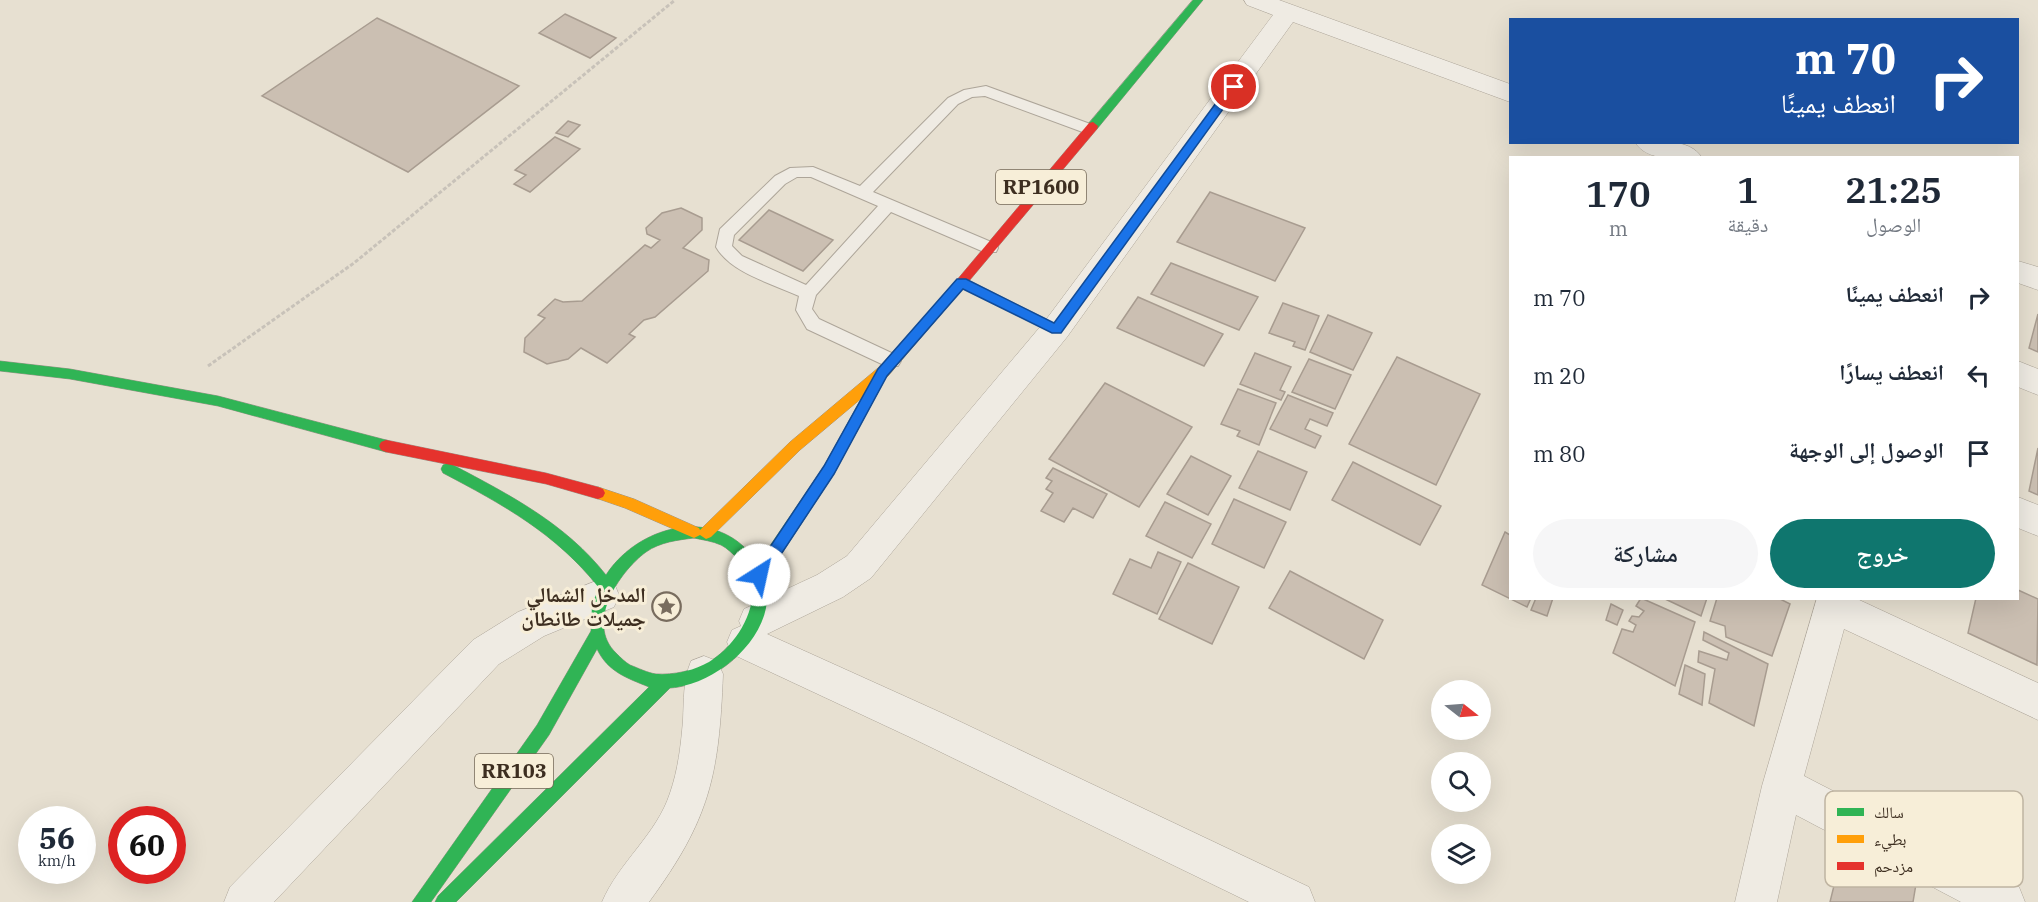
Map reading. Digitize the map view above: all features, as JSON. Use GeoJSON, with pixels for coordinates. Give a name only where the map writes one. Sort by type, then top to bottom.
{"type":"FeatureCollection","features":[{"type":"Feature","properties":{"kind":"main road","name":"RP1600"},"geometry":{"type":"LineString","coordinates":[[700,532],[887,367],[962,282],[1198,0]]}},
{"type":"Feature","properties":{"kind":"main road"},"geometry":{"type":"LineString","coordinates":[[962,282],[1056,329]]}},
{"type":"Feature","properties":{"kind":"main road"},"geometry":{"type":"LineString","coordinates":[[0,366],[70,374],[218,401],[426,456],[574,484],[629,503],[700,532],[730,541],[747,555],[759,575],[762,597],[751,631],[727,661],[704,674],[684,681],[664,683],[640,679],[620,669],[606,653],[597,634]]}},
{"type":"Feature","properties":{"kind":"main road","name":"RP1600"},"geometry":{"type":"LineString","coordinates":[[759,575],[829,470],[887,367]]}},
{"type":"Feature","properties":{"kind":"main road"},"geometry":{"type":"LineString","coordinates":[[426,456],[531,516],[557,534],[582,555],[603,589],[622,563],[643,546],[668,536],[700,532]]}},
{"type":"Feature","properties":{"kind":"main road","name":"RR103"},"geometry":{"type":"LineString","coordinates":[[421,902],[543,730],[597,634],[596,614],[603,589]]}},
{"type":"Feature","properties":{"kind":"main road","name":"RR103"},"geometry":{"type":"LineString","coordinates":[[444,902],[526,823],[664,683]]}},
{"type":"Feature","properties":{"kind":"street"},"geometry":{"type":"LineString","coordinates":[[1256,0],[1509,93]]}},
{"type":"Feature","properties":{"kind":"street"},"geometry":{"type":"LineString","coordinates":[[751,631],[859,567],[1056,329],[1288,12]]}},
{"type":"Feature","properties":{"kind":"street"},"geometry":{"type":"LineString","coordinates":[[1653,144],[1684,156]]}},
{"type":"Feature","properties":{"kind":"street"},"geometry":{"type":"LineString","coordinates":[[2019,272],[2038,279]]}},
{"type":"Feature","properties":{"kind":"street"},"geometry":{"type":"LineString","coordinates":[[2019,374],[2038,382]]}},
{"type":"Feature","properties":{"kind":"street"},"geometry":{"type":"LineString","coordinates":[[2019,512],[2038,521]]}},
{"type":"Feature","properties":{"kind":"street"},"geometry":{"type":"LineString","coordinates":[[245,902],[486,652],[531,624],[603,589]]}},
{"type":"Feature","properties":{"kind":"street"},"geometry":{"type":"LineString","coordinates":[[1756,902],[1782,786],[1834,602],[2038,702]]}},
{"type":"Feature","properties":{"kind":"street"},"geometry":{"type":"LineString","coordinates":[[751,631],[1294,902]]}},
{"type":"Feature","properties":{"kind":"street"},"geometry":{"type":"LineString","coordinates":[[623,902],[663,848],[689,795],[700,741],[704,674]]}},
{"type":"Feature","properties":{"kind":"street"},"geometry":{"type":"LineString","coordinates":[[1782,786],[1825,808]]}},
{"type":"Feature","properties":{"kind":"street"},"geometry":{"type":"LineString","coordinates":[[1975,887],[2004,902]]}},
{"type":"Feature","properties":{"kind":"lane"},"geometry":{"type":"LineString","coordinates":[[862,194],[953,101],[969,93],[986,91],[1088,129]]}},
{"type":"Feature","properties":{"kind":"lane"},"geometry":{"type":"LineString","coordinates":[[808,293],[729,255],[724,248],[726,233],[780,180],[795,172],[813,172],[990,248]]}},
{"type":"Feature","properties":{"kind":"lane"},"geometry":{"type":"LineString","coordinates":[[887,367],[813,324],[804,310],[808,293],[888,205]]}},
{"type":"Feature","properties":{"kind":"path"},"geometry":{"type":"LineString","coordinates":[[171,392],[354,263],[675,0]]}},
{"type":"Feature","properties":{"kind":"building"},"geometry":{"type":"Polygon","coordinates":[[[565,14],[616,38],[590,58],[539,33],[565,14]]]}},
{"type":"Feature","properties":{"kind":"building"},"geometry":{"type":"Polygon","coordinates":[[[377,18],[519,86],[408,172],[262,96],[377,18]]]}},
{"type":"Feature","properties":{"kind":"building"},"geometry":{"type":"Polygon","coordinates":[[[568,121],[580,125],[568,137],[556,133],[568,121]]]}},
{"type":"Feature","properties":{"kind":"building"},"geometry":{"type":"Polygon","coordinates":[[[555,137],[580,149],[530,192],[514,184],[526,175],[515,170],[555,137]]]}},
{"type":"Feature","properties":{"kind":"building"},"geometry":{"type":"Polygon","coordinates":[[[1210,192],[1305,228],[1275,281],[1177,242],[1210,192]]]}},
{"type":"Feature","properties":{"kind":"building"},"geometry":{"type":"Polygon","coordinates":[[[681,208],[702,218],[702,230],[683,248],[709,260],[708,271],[655,317],[644,320],[629,334],[635,337],[607,363],[581,348],[568,359],[547,364],[524,352],[525,338],[545,318],[538,315],[555,299],[563,302],[582,301],[645,245],[651,248],[660,240],[647,234],[646,228],[662,213],[681,208]]]}},
{"type":"Feature","properties":{"kind":"building"},"geometry":{"type":"Polygon","coordinates":[[[769,210],[833,240],[803,271],[739,240],[769,210]]]}},
{"type":"Feature","properties":{"kind":"building"},"geometry":{"type":"Polygon","coordinates":[[[1171,263],[1258,297],[1239,330],[1151,294],[1171,263]]]}},
{"type":"Feature","properties":{"kind":"building"},"geometry":{"type":"Polygon","coordinates":[[[1138,297],[1223,334],[1204,366],[1117,328],[1138,297]]]}},
{"type":"Feature","properties":{"kind":"building"},"geometry":{"type":"Polygon","coordinates":[[[1283,303],[1319,316],[1305,350],[1293,346],[1295,342],[1269,333],[1283,303]]]}},
{"type":"Feature","properties":{"kind":"building"},"geometry":{"type":"Polygon","coordinates":[[[2038,314],[2038,352],[2029,348],[2038,314]]]}},
{"type":"Feature","properties":{"kind":"building"},"geometry":{"type":"Polygon","coordinates":[[[1328,315],[1372,333],[1353,370],[1310,352],[1328,315]]]}},
{"type":"Feature","properties":{"kind":"building"},"geometry":{"type":"Polygon","coordinates":[[[1255,353],[1291,367],[1280,390],[1285,392],[1281,400],[1240,384],[1255,353]]]}},
{"type":"Feature","properties":{"kind":"building"},"geometry":{"type":"Polygon","coordinates":[[[1397,357],[1480,394],[1436,485],[1349,444],[1397,357]]]}},
{"type":"Feature","properties":{"kind":"building"},"geometry":{"type":"Polygon","coordinates":[[[1309,359],[1351,375],[1335,409],[1292,392],[1309,359]]]}},
{"type":"Feature","properties":{"kind":"building"},"geometry":{"type":"Polygon","coordinates":[[[1105,383],[1192,427],[1139,507],[1049,459],[1105,383]]]}},
{"type":"Feature","properties":{"kind":"building"},"geometry":{"type":"Polygon","coordinates":[[[1238,389],[1276,403],[1259,445],[1237,436],[1240,431],[1221,424],[1238,389]]]}},
{"type":"Feature","properties":{"kind":"building"},"geometry":{"type":"Polygon","coordinates":[[[1288,395],[1333,413],[1327,426],[1310,419],[1305,429],[1321,436],[1315,448],[1270,429],[1288,395]]]}},
{"type":"Feature","properties":{"kind":"building"},"geometry":{"type":"Polygon","coordinates":[[[2038,448],[2038,495],[2029,491],[2038,448]]]}},
{"type":"Feature","properties":{"kind":"building"},"geometry":{"type":"Polygon","coordinates":[[[1258,451],[1307,472],[1290,510],[1239,488],[1258,451]]]}},
{"type":"Feature","properties":{"kind":"building"},"geometry":{"type":"Polygon","coordinates":[[[1191,456],[1231,476],[1208,515],[1167,494],[1191,456]]]}},
{"type":"Feature","properties":{"kind":"building"},"geometry":{"type":"Polygon","coordinates":[[[1353,462],[1441,506],[1420,545],[1332,500],[1353,462]]]}},
{"type":"Feature","properties":{"kind":"building"},"geometry":{"type":"Polygon","coordinates":[[[1053,468],[1107,494],[1093,518],[1073,508],[1064,522],[1041,511],[1053,493],[1046,489],[1052,481],[1046,478],[1053,468]]]}},
{"type":"Feature","properties":{"kind":"building"},"geometry":{"type":"Polygon","coordinates":[[[1234,499],[1286,522],[1264,568],[1212,544],[1234,499]]]}},
{"type":"Feature","properties":{"kind":"building"},"geometry":{"type":"Polygon","coordinates":[[[1165,502],[1211,524],[1192,558],[1146,536],[1165,502]]]}},
{"type":"Feature","properties":{"kind":"building"},"geometry":{"type":"Polygon","coordinates":[[[1505,532],[1509,534],[1509,598],[1482,585],[1505,532]]]}},
{"type":"Feature","properties":{"kind":"building"},"geometry":{"type":"Polygon","coordinates":[[[1158,552],[1181,562],[1157,614],[1113,594],[1130,559],[1151,568],[1158,552]]]}},
{"type":"Feature","properties":{"kind":"building"},"geometry":{"type":"Polygon","coordinates":[[[1188,563],[1239,587],[1212,644],[1159,619],[1188,563]]]}},
{"type":"Feature","properties":{"kind":"building"},"geometry":{"type":"Polygon","coordinates":[[[1290,571],[1383,620],[1364,659],[1269,608],[1290,571]]]}},
{"type":"Feature","properties":{"kind":"building"},"geometry":{"type":"Polygon","coordinates":[[[2019,590],[2038,599],[2037,665],[1968,633],[1976,600],[2019,600],[2019,590]]]}},
{"type":"Feature","properties":{"kind":"building"},"geometry":{"type":"Polygon","coordinates":[[[1513,600],[1530,600],[1527,607],[1513,600]]]}},
{"type":"Feature","properties":{"kind":"building"},"geometry":{"type":"Polygon","coordinates":[[[1535,600],[1552,600],[1547,616],[1531,610],[1535,600]]]}},
{"type":"Feature","properties":{"kind":"building"},"geometry":{"type":"Polygon","coordinates":[[[1640,600],[1646,600],[1695,622],[1675,686],[1613,653],[1622,629],[1633,632],[1636,625],[1629,621],[1632,616],[1639,617],[1644,611],[1636,606],[1640,600]]]}},
{"type":"Feature","properties":{"kind":"building"},"geometry":{"type":"Polygon","coordinates":[[[1667,600],[1706,600],[1701,616],[1667,600]]]}},
{"type":"Feature","properties":{"kind":"building"},"geometry":{"type":"Polygon","coordinates":[[[1716,600],[1782,600],[1790,604],[1772,656],[1726,637],[1725,626],[1710,621],[1716,600]]]}},
{"type":"Feature","properties":{"kind":"building"},"geometry":{"type":"Polygon","coordinates":[[[1611,604],[1623,610],[1617,625],[1606,620],[1611,604]]]}},
{"type":"Feature","properties":{"kind":"building"},"geometry":{"type":"Polygon","coordinates":[[[1704,632],[1768,664],[1754,726],[1709,703],[1715,669],[1698,662],[1699,651],[1727,660],[1729,653],[1703,640],[1704,632]]]}},
{"type":"Feature","properties":{"kind":"building"},"geometry":{"type":"Polygon","coordinates":[[[1685,665],[1705,674],[1702,705],[1679,694],[1685,665]]]}},
{"type":"Feature","properties":{"kind":"building"},"geometry":{"type":"Polygon","coordinates":[[[1834,887],[1916,887],[1913,902],[1830,902],[1834,887]]]}},
{"type":"Feature","properties":{"kind":"traffic: fast"},"geometry":{"type":"LineString","coordinates":[[1093,126],[1198,0]]}},
{"type":"Feature","properties":{"kind":"traffic: fast"},"geometry":{"type":"LineString","coordinates":[[962,282],[1056,329]]}},
{"type":"Feature","properties":{"kind":"traffic: fast"},"geometry":{"type":"LineString","coordinates":[[0,366],[70,374],[218,401],[386,446]]}},
{"type":"Feature","properties":{"kind":"traffic: fast"},"geometry":{"type":"LineString","coordinates":[[759,575],[829,470],[876,385]]}},
{"type":"Feature","properties":{"kind":"traffic: fast"},"geometry":{"type":"LineString","coordinates":[[448,469],[534,517],[572,547],[605,584]]}},
{"type":"Feature","properties":{"kind":"traffic: fast"},"geometry":{"type":"LineString","coordinates":[[694,532],[729,542],[753,564],[761,591],[755,619],[739,645],[715,667],[686,680],[653,681],[621,668],[607,654],[599,639],[597,622],[600,604],[616,572],[642,547],[660,538],[694,532]]}},
{"type":"Feature","properties":{"kind":"traffic: fast"},"geometry":{"type":"LineString","coordinates":[[421,902],[543,730],[597,634]]}},
{"type":"Feature","properties":{"kind":"traffic: fast"},"geometry":{"type":"LineString","coordinates":[[444,902],[664,683]]}},
{"type":"Feature","properties":{"kind":"traffic: slow"},"geometry":{"type":"LineString","coordinates":[[706,533],[795,446],[883,372],[944,303]]}},
{"type":"Feature","properties":{"kind":"traffic: slow"},"geometry":{"type":"LineString","coordinates":[[598,493],[629,503],[694,532]]}},
{"type":"Feature","properties":{"kind":"traffic: jam"},"geometry":{"type":"LineString","coordinates":[[944,303],[1093,126]]}},
{"type":"Feature","properties":{"kind":"traffic: jam"},"geometry":{"type":"LineString","coordinates":[[386,446],[546,478],[598,493]]}},
{"type":"Feature","properties":{"kind":"place","name":"المدخل الشمالي جميلات طانطان"},"geometry":{"type":"Point","coordinates":[667,607]}},
{"type":"Feature","properties":{"kind":"route"},"geometry":{"type":"LineString","coordinates":[[759,575],[829,470],[883,372],[962,282],[1056,329],[1234,87]]}}]}
